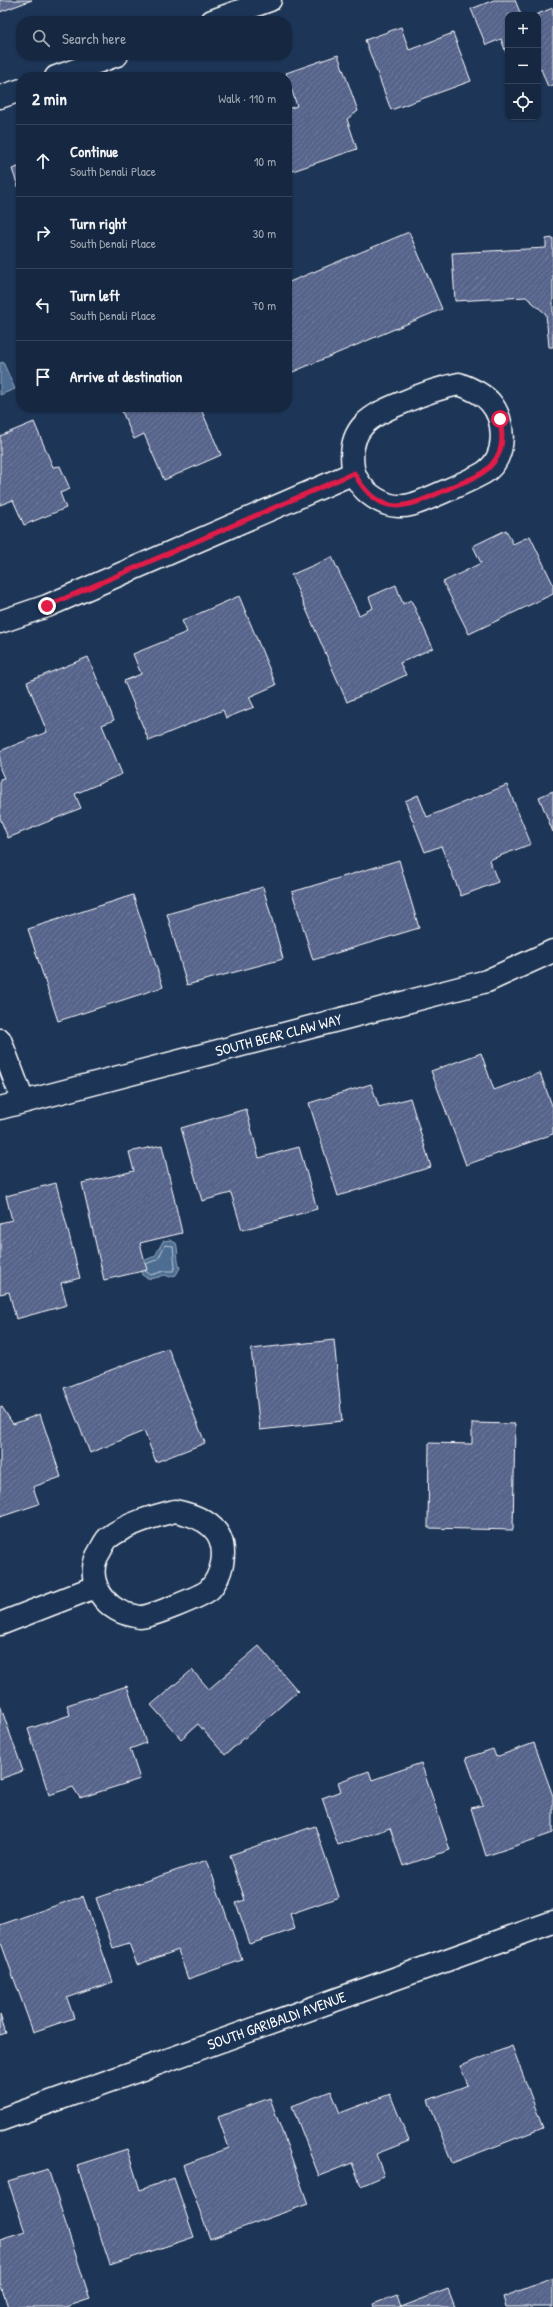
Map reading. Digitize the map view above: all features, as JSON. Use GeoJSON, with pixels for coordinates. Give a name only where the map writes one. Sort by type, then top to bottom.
{"type":"FeatureCollection","features":[{"type":"Feature","properties":{"kind":"street"},"geometry":{"type":"LineString","coordinates":[[226,16],[270,0]]}},
{"type":"Feature","properties":{"kind":"street"},"geometry":{"type":"LineString","coordinates":[[70,72],[103,60]]}},
{"type":"Feature","properties":{"kind":"street"},"geometry":{"type":"LineString","coordinates":[[0,97],[16,92]]}},
{"type":"Feature","properties":{"kind":"street"},"geometry":{"type":"LineString","coordinates":[[459,384],[475,390],[490,402],[500,419],[503,438],[498,457],[486,472],[410,505],[392,505],[379,501],[364,490],[354,473],[351,454],[356,435],[365,422],[379,412],[436,388],[459,384]]}},
{"type":"Feature","properties":{"kind":"street"},"geometry":{"type":"LineString","coordinates":[[0,622],[47,606],[354,473]]}},
{"type":"Feature","properties":{"kind":"street","name":"SOUTH BEAR CLAW WAY"},"geometry":{"type":"LineString","coordinates":[[0,1108],[487,981],[553,951]]}},
{"type":"Feature","properties":{"kind":"street"},"geometry":{"type":"LineString","coordinates":[[0,1040],[23,1101]]}},
{"type":"Feature","properties":{"kind":"street"},"geometry":{"type":"LineString","coordinates":[[176,1511],[182,1512],[194,1515],[211,1525],[220,1535],[224,1554],[220,1573],[210,1589],[177,1606],[141,1617],[122,1613],[106,1603],[95,1587],[94,1574],[97,1555],[107,1539],[140,1521],[176,1511]]}},
{"type":"Feature","properties":{"kind":"street"},"geometry":{"type":"LineString","coordinates":[[0,1624],[95,1587]]}},
{"type":"Feature","properties":{"kind":"street","name":"SOUTH GARIBALDI AVENUE"},"geometry":{"type":"LineString","coordinates":[[0,2120],[553,1922]]}},
{"type":"Feature","properties":{"kind":"water"},"geometry":{"type":"Polygon","coordinates":[[[3,362],[15,389],[0,395],[0,363],[3,362]]]}},
{"type":"Feature","properties":{"kind":"water"},"geometry":{"type":"Polygon","coordinates":[[[170,1240],[176,1243],[177,1246],[180,1268],[176,1275],[170,1277],[165,1275],[150,1278],[142,1275],[140,1267],[143,1261],[155,1256],[163,1241],[170,1240]]]}},
{"type":"Feature","properties":{"kind":"building"},"geometry":{"type":"Polygon","coordinates":[[[0,0],[32,0],[0,12],[0,0]]]}},
{"type":"Feature","properties":{"kind":"building"},"geometry":{"type":"Polygon","coordinates":[[[494,0],[515,0],[520,12],[505,12],[505,50],[501,39],[486,45],[471,9],[494,0]]]}},
{"type":"Feature","properties":{"kind":"building"},"geometry":{"type":"Polygon","coordinates":[[[553,8],[553,85],[548,87],[541,69],[541,13],[553,8]]]}},
{"type":"Feature","properties":{"kind":"building"},"geometry":{"type":"Polygon","coordinates":[[[401,27],[409,50],[453,33],[471,81],[391,110],[365,40],[401,27]]]}},
{"type":"Feature","properties":{"kind":"building"},"geometry":{"type":"Polygon","coordinates":[[[338,55],[358,111],[347,119],[357,149],[292,171],[292,108],[297,106],[292,91],[292,72],[289,72],[338,55]]]}},
{"type":"Feature","properties":{"kind":"building"},"geometry":{"type":"Polygon","coordinates":[[[16,168],[16,181],[12,169],[16,168]]]}},
{"type":"Feature","properties":{"kind":"building"},"geometry":{"type":"Polygon","coordinates":[[[409,232],[442,309],[292,372],[292,281],[409,232]]]}},
{"type":"Feature","properties":{"kind":"building"},"geometry":{"type":"Polygon","coordinates":[[[553,238],[553,347],[549,347],[546,314],[526,297],[455,301],[452,253],[546,248],[546,239],[553,238]]]}},
{"type":"Feature","properties":{"kind":"building"},"geometry":{"type":"Polygon","coordinates":[[[122,412],[202,412],[221,455],[164,480],[144,434],[134,439],[122,412]]]}},
{"type":"Feature","properties":{"kind":"building"},"geometry":{"type":"Polygon","coordinates":[[[34,422],[53,467],[60,466],[70,489],[60,493],[66,508],[24,525],[13,500],[0,505],[0,436],[34,422]]]}},
{"type":"Feature","properties":{"kind":"building"},"geometry":{"type":"Polygon","coordinates":[[[506,530],[513,544],[530,536],[553,584],[553,594],[469,634],[443,582],[481,563],[473,546],[506,530]]]}},
{"type":"Feature","properties":{"kind":"building"},"geometry":{"type":"Polygon","coordinates":[[[332,557],[359,615],[373,608],[369,597],[396,585],[403,604],[411,600],[433,648],[400,663],[406,675],[347,702],[291,575],[332,557]]]}},
{"type":"Feature","properties":{"kind":"building"},"geometry":{"type":"Polygon","coordinates":[[[239,596],[276,685],[249,697],[254,707],[226,718],[223,710],[149,741],[124,681],[141,674],[133,654],[187,632],[182,621],[239,596]]]}},
{"type":"Feature","properties":{"kind":"building"},"geometry":{"type":"Polygon","coordinates":[[[88,657],[114,720],[102,725],[122,774],[75,794],[81,808],[8,838],[0,818],[0,779],[4,778],[0,769],[0,751],[47,732],[27,682],[88,657]]]}},
{"type":"Feature","properties":{"kind":"building"},"geometry":{"type":"Polygon","coordinates":[[[507,785],[531,844],[489,860],[498,882],[461,896],[441,846],[425,852],[405,801],[418,795],[427,817],[507,785]]]}},
{"type":"Feature","properties":{"kind":"building"},"geometry":{"type":"Polygon","coordinates":[[[553,791],[553,832],[539,797],[553,791]]]}},
{"type":"Feature","properties":{"kind":"building"},"geometry":{"type":"Polygon","coordinates":[[[399,860],[419,928],[313,960],[292,892],[399,860]]]}},
{"type":"Feature","properties":{"kind":"building"},"geometry":{"type":"Polygon","coordinates":[[[263,887],[283,959],[187,985],[167,914],[263,887]]]}},
{"type":"Feature","properties":{"kind":"building"},"geometry":{"type":"Polygon","coordinates":[[[133,895],[163,987],[58,1021],[28,929],[133,895]]]}},
{"type":"Feature","properties":{"kind":"building"},"geometry":{"type":"Polygon","coordinates":[[[481,1053],[494,1090],[540,1073],[553,1108],[553,1134],[466,1165],[431,1071],[481,1053]]]}},
{"type":"Feature","properties":{"kind":"building"},"geometry":{"type":"Polygon","coordinates":[[[371,1084],[379,1107],[410,1098],[431,1167],[338,1196],[309,1103],[371,1084]]]}},
{"type":"Feature","properties":{"kind":"building"},"geometry":{"type":"Polygon","coordinates":[[[246,1109],[259,1158],[299,1147],[317,1209],[242,1230],[231,1193],[202,1201],[181,1128],[246,1109]]]}},
{"type":"Feature","properties":{"kind":"building"},"geometry":{"type":"Polygon","coordinates":[[[162,1145],[182,1233],[140,1243],[147,1270],[104,1280],[82,1183],[134,1171],[129,1152],[162,1145]]]}},
{"type":"Feature","properties":{"kind":"building"},"geometry":{"type":"Polygon","coordinates":[[[56,1183],[80,1278],[61,1283],[67,1305],[16,1319],[9,1292],[0,1294],[0,1223],[12,1220],[6,1196],[56,1183]]]}},
{"type":"Feature","properties":{"kind":"building"},"geometry":{"type":"Polygon","coordinates":[[[334,1340],[342,1421],[260,1430],[251,1349],[334,1340]]]}},
{"type":"Feature","properties":{"kind":"building"},"geometry":{"type":"Polygon","coordinates":[[[168,1348],[205,1443],[156,1462],[144,1431],[90,1453],[64,1388],[168,1348]]]}},
{"type":"Feature","properties":{"kind":"building"},"geometry":{"type":"Polygon","coordinates":[[[2,1407],[13,1424],[40,1414],[61,1477],[33,1487],[39,1504],[0,1517],[0,1408],[2,1407]]]}},
{"type":"Feature","properties":{"kind":"building"},"geometry":{"type":"Polygon","coordinates":[[[472,1423],[515,1424],[513,1530],[428,1528],[429,1443],[472,1444],[472,1423]]]}},
{"type":"Feature","properties":{"kind":"building"},"geometry":{"type":"Polygon","coordinates":[[[259,1646],[298,1691],[225,1755],[198,1724],[181,1739],[151,1705],[192,1670],[209,1689],[259,1646]]]}},
{"type":"Feature","properties":{"kind":"building"},"geometry":{"type":"Polygon","coordinates":[[[127,1686],[146,1743],[130,1749],[140,1779],[80,1798],[73,1787],[49,1795],[28,1729],[70,1715],[67,1705],[127,1686]]]}},
{"type":"Feature","properties":{"kind":"building"},"geometry":{"type":"Polygon","coordinates":[[[0,1705],[23,1771],[0,1779],[0,1705]]]}},
{"type":"Feature","properties":{"kind":"building"},"geometry":{"type":"Polygon","coordinates":[[[534,1743],[553,1796],[553,1833],[486,1856],[471,1808],[483,1805],[466,1758],[493,1749],[496,1757],[534,1743]]]}},
{"type":"Feature","properties":{"kind":"building"},"geometry":{"type":"Polygon","coordinates":[[[421,1763],[450,1850],[403,1866],[390,1828],[338,1845],[322,1798],[341,1791],[338,1782],[369,1771],[372,1780],[421,1763]]]}},
{"type":"Feature","properties":{"kind":"building"},"geometry":{"type":"Polygon","coordinates":[[[315,1826],[339,1897],[290,1914],[295,1929],[250,1944],[236,1903],[245,1900],[230,1855],[315,1826]]]}},
{"type":"Feature","properties":{"kind":"building"},"geometry":{"type":"Polygon","coordinates":[[[207,1860],[242,1960],[188,1979],[178,1950],[137,1965],[129,1943],[113,1948],[96,1898],[207,1860]]]}},
{"type":"Feature","properties":{"kind":"building"},"geometry":{"type":"Polygon","coordinates":[[[83,1896],[113,1982],[67,1998],[74,2018],[33,2032],[0,1940],[0,1925],[83,1896]]]}},
{"type":"Feature","properties":{"kind":"building"},"geometry":{"type":"Polygon","coordinates":[[[0,2015],[6,2033],[0,2035],[0,2015]]]}},
{"type":"Feature","properties":{"kind":"building"},"geometry":{"type":"Polygon","coordinates":[[[512,2046],[543,2128],[452,2163],[428,2100],[468,2085],[460,2066],[512,2046]]]}},
{"type":"Feature","properties":{"kind":"building"},"geometry":{"type":"Polygon","coordinates":[[[331,2091],[340,2113],[390,2094],[409,2141],[376,2154],[384,2176],[361,2186],[352,2163],[319,2176],[292,2106],[331,2091]]]}},
{"type":"Feature","properties":{"kind":"building"},"geometry":{"type":"Polygon","coordinates":[[[270,2098],[308,2204],[210,2239],[183,2165],[229,2148],[218,2117],[270,2098]]]}},
{"type":"Feature","properties":{"kind":"building"},"geometry":{"type":"Polygon","coordinates":[[[127,2149],[140,2190],[174,2178],[194,2237],[110,2265],[77,2165],[127,2149]]]}},
{"type":"Feature","properties":{"kind":"building"},"geometry":{"type":"Polygon","coordinates":[[[48,2169],[90,2299],[66,2307],[8,2307],[0,2283],[0,2240],[25,2232],[8,2181],[48,2169]]]}},
{"type":"Feature","properties":{"kind":"building"},"geometry":{"type":"Polygon","coordinates":[[[553,2278],[553,2307],[506,2307],[503,2297],[553,2278]]]}},
{"type":"Feature","properties":{"kind":"building"},"geometry":{"type":"Polygon","coordinates":[[[448,2289],[455,2307],[401,2307],[448,2289]]]}},
{"type":"Feature","properties":{"kind":"building"},"geometry":{"type":"Polygon","coordinates":[[[397,2295],[401,2307],[374,2307],[373,2304],[397,2295]]]}},
{"type":"Feature","properties":{"kind":"route"},"geometry":{"type":"LineString","coordinates":[[47,606],[354,473],[364,490],[379,501],[392,505],[410,505],[486,472],[498,457],[503,438],[500,419]]}}]}
